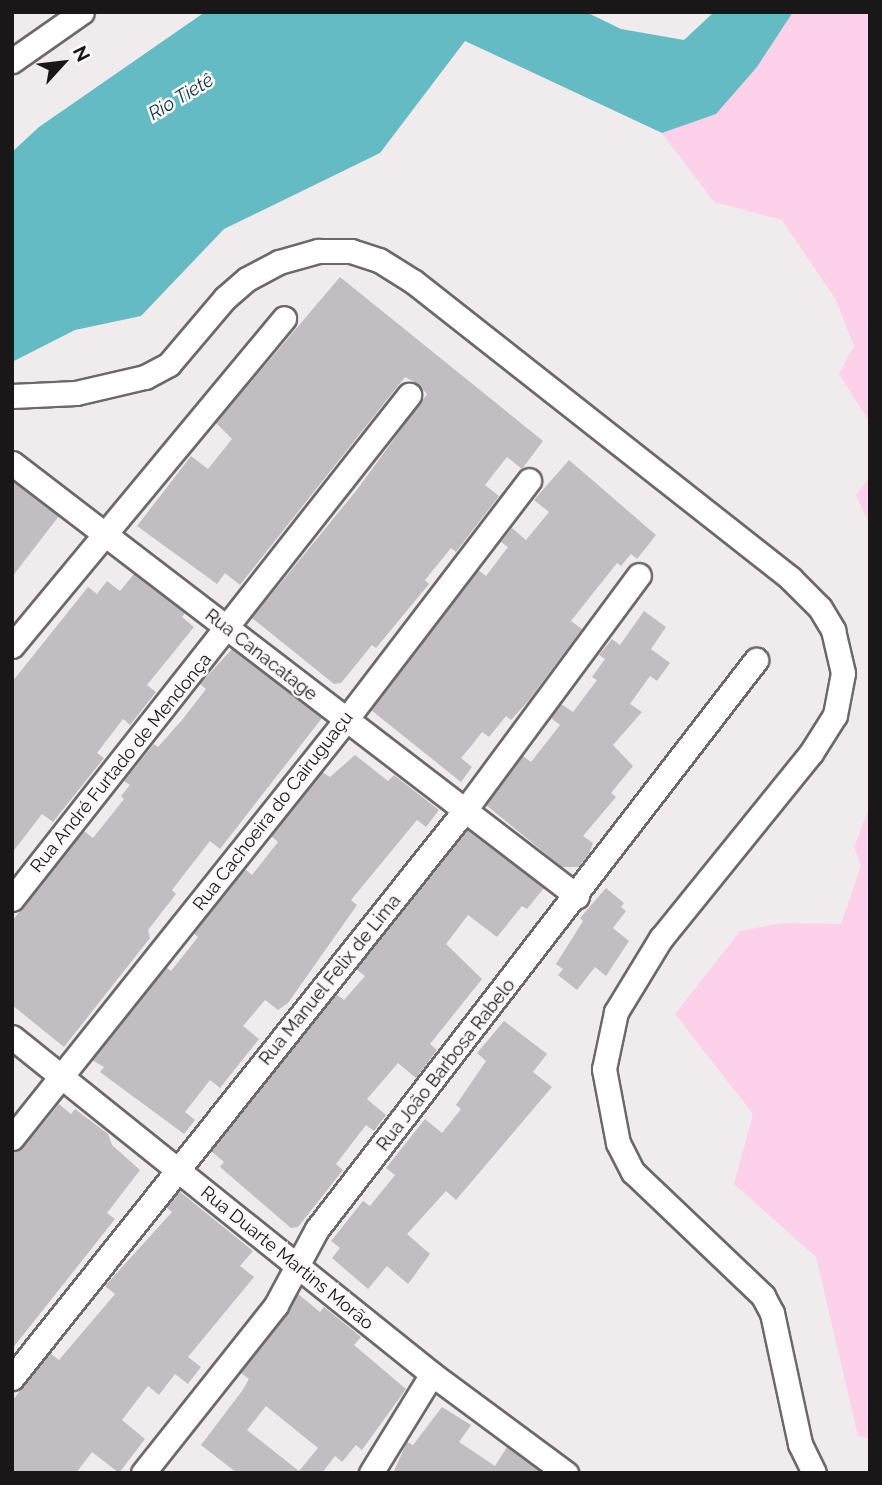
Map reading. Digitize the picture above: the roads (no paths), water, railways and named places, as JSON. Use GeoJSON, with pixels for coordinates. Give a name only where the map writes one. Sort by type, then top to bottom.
{"type":"FeatureCollection","features":[{"type":"Feature","properties":{"kind":"street"},"geometry":{"type":"LineString","coordinates":[[12,61],[82,12]]}},
{"type":"Feature","properties":{"kind":"street"},"geometry":{"type":"LineString","coordinates":[[12,396],[76,393],[145,377],[169,364],[225,298],[254,275],[318,251],[351,251],[379,260],[414,282],[790,578],[820,608],[840,652],[841,696],[835,715],[803,763],[661,938],[616,1012],[604,1069],[618,1143],[633,1172],[763,1296],[772,1313],[800,1444],[814,1473]]}},
{"type":"Feature","properties":{"kind":"street"},"geometry":{"type":"LineString","coordinates":[[12,646],[284,317]]}},
{"type":"Feature","properties":{"kind":"street","name":"Rua André Furtado de Mendonça"},"geometry":{"type":"LineString","coordinates":[[12,899],[228,629],[409,395]]}},
{"type":"Feature","properties":{"kind":"street","name":"Rua Canacatage"},"geometry":{"type":"LineString","coordinates":[[12,463],[345,721],[578,896]]}},
{"type":"Feature","properties":{"kind":"street","name":"Rua Cachoeira do Cairuguaçu"},"geometry":{"type":"LineString","coordinates":[[12,1138],[345,721],[529,480]]}},
{"type":"Feature","properties":{"kind":"street","name":"Rua Manuel Felix de Lima"},"geometry":{"type":"LineString","coordinates":[[12,1378],[465,810],[639,575]]}},
{"type":"Feature","properties":{"kind":"street","name":"Rua João Barbosa Rabelo"},"geometry":{"type":"LineString","coordinates":[[143,1473],[276,1305],[317,1229],[578,896],[756,660]]}},
{"type":"Feature","properties":{"kind":"street","name":"Rua Duarte Martins Morão"},"geometry":{"type":"LineString","coordinates":[[12,1037],[296,1267],[432,1374],[566,1473]]}},
{"type":"Feature","properties":{"kind":"street"},"geometry":{"type":"LineString","coordinates":[[371,1473],[432,1374]]}},
{"type":"Feature","properties":{"kind":"water","name":"Rio Tietê"},"geometry":{"type":"Polygon","coordinates":[[[205,12],[586,12],[621,29],[684,40],[714,12],[793,12],[757,67],[716,114],[662,133],[465,41],[380,153],[224,229],[141,316],[75,330],[12,362],[12,152],[39,127],[205,12]]]}}]}
